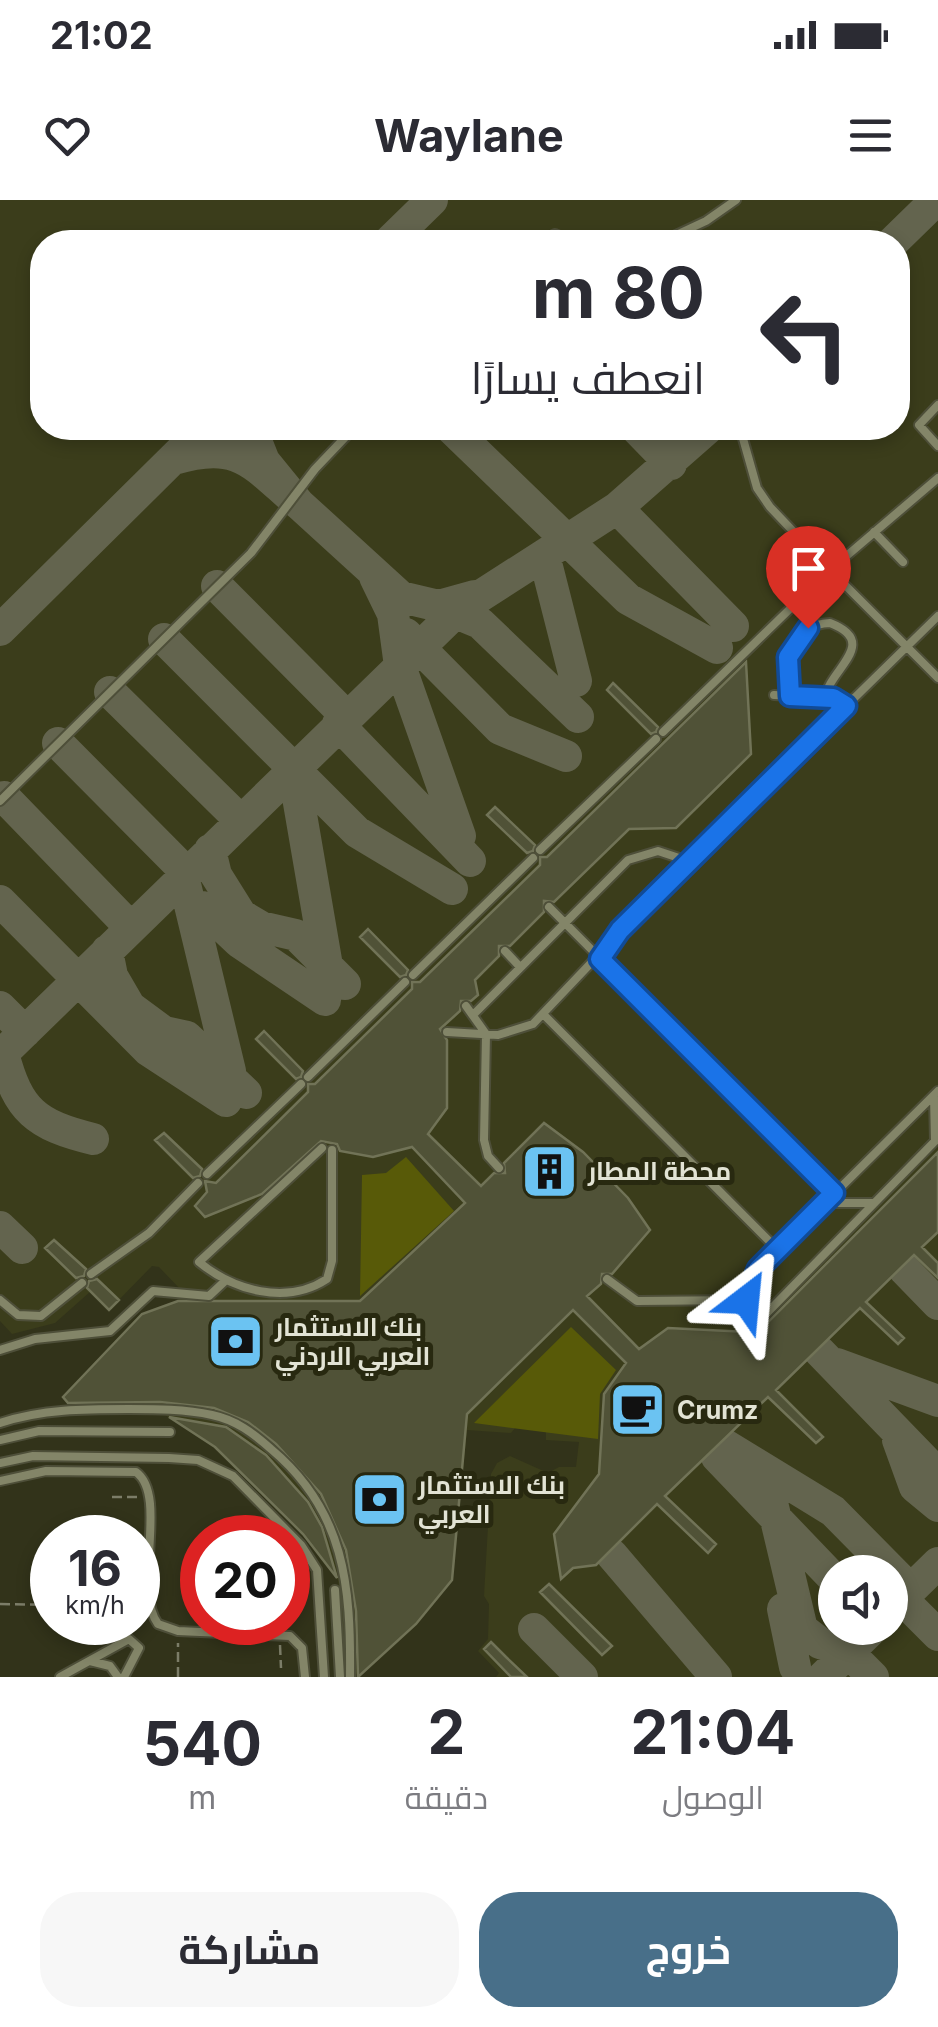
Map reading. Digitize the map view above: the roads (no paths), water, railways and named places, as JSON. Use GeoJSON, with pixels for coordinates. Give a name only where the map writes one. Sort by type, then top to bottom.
{"type":"FeatureCollection","features":[{"type":"Feature","properties":{"kind":"lane"},"geometry":{"type":"LineString","coordinates":[[687,230],[736,200]]}},
{"type":"Feature","properties":{"kind":"lane"},"geometry":{"type":"LineString","coordinates":[[938,405],[919,425],[938,446]]}},
{"type":"Feature","properties":{"kind":"lane"},"geometry":{"type":"LineString","coordinates":[[0,801],[250,553],[343,440]]}},
{"type":"Feature","properties":{"kind":"lane"},"geometry":{"type":"LineString","coordinates":[[743,440],[757,488],[770,508],[938,678]]}},
{"type":"Feature","properties":{"kind":"lane"},"geometry":{"type":"LineString","coordinates":[[540,850],[830,570],[938,478]]}},
{"type":"Feature","properties":{"kind":"lane"},"geometry":{"type":"LineString","coordinates":[[874,532],[903,562]]}},
{"type":"Feature","properties":{"kind":"lane"},"geometry":{"type":"LineString","coordinates":[[447,1032],[486,1034],[522,1030],[544,1014],[600,959],[620,930],[688,861],[938,616]]}},
{"type":"Feature","properties":{"kind":"lane"},"geometry":{"type":"LineString","coordinates":[[790,696],[788,657],[793,646],[808,628],[830,623],[848,635],[852,646],[851,657],[827,686],[826,697]]}},
{"type":"Feature","properties":{"kind":"lane"},"geometry":{"type":"LineString","coordinates":[[774,695],[826,697],[846,706]]}},
{"type":"Feature","properties":{"kind":"lane"},"geometry":{"type":"LineString","coordinates":[[474,1014],[628,860],[658,851],[688,861]]}},
{"type":"Feature","properties":{"kind":"lane"},"geometry":{"type":"LineString","coordinates":[[413,974],[428,967],[472,916],[520,877],[533,858]]}},
{"type":"Feature","properties":{"kind":"lane"},"geometry":{"type":"LineString","coordinates":[[549,908],[834,1193]]}},
{"type":"Feature","properties":{"kind":"lane"},"geometry":{"type":"LineString","coordinates":[[472,916],[480,924]]}},
{"type":"Feature","properties":{"kind":"lane"},"geometry":{"type":"LineString","coordinates":[[505,951],[520,967]]}},
{"type":"Feature","properties":{"kind":"lane"},"geometry":{"type":"LineString","coordinates":[[208,1174],[405,982]]}},
{"type":"Feature","properties":{"kind":"lane"},"geometry":{"type":"LineString","coordinates":[[466,1006],[486,1034],[484,1140],[488,1156],[499,1168]]}},
{"type":"Feature","properties":{"kind":"lane"},"geometry":{"type":"LineString","coordinates":[[544,1014],[777,1249]]}},
{"type":"Feature","properties":{"kind":"lane"},"geometry":{"type":"LineString","coordinates":[[357,1029],[370,1030]]}},
{"type":"Feature","properties":{"kind":"lane"},"geometry":{"type":"LineString","coordinates":[[322,1063],[324,1075]]}},
{"type":"Feature","properties":{"kind":"lane"},"geometry":{"type":"LineString","coordinates":[[936,1093],[936,1139],[760,1325],[746,1300],[749,1284],[777,1249],[936,1093]]}},
{"type":"Feature","properties":{"kind":"lane"},"geometry":{"type":"LineString","coordinates":[[327,1149],[332,1261],[327,1280],[306,1289],[257,1292],[225,1282],[199,1262],[327,1149]]}},
{"type":"Feature","properties":{"kind":"lane"},"geometry":{"type":"LineString","coordinates":[[91,1274],[148,1233],[198,1184]]}},
{"type":"Feature","properties":{"kind":"lane"},"geometry":{"type":"LineString","coordinates":[[824,1202],[874,1204]]}},
{"type":"Feature","properties":{"kind":"lane"},"geometry":{"type":"LineString","coordinates":[[607,1279],[637,1301],[746,1300]]}},
{"type":"Feature","properties":{"kind":"lane"},"geometry":{"type":"LineString","coordinates":[[0,1350],[36,1339],[110,1331],[124,1323],[153,1291],[209,1296],[225,1282]]}},
{"type":"Feature","properties":{"kind":"lane"},"geometry":{"type":"LineString","coordinates":[[0,1300],[18,1315],[41,1316],[82,1284]]}},
{"type":"Feature","properties":{"kind":"lane"},"geometry":{"type":"LineString","coordinates":[[0,1423],[40,1412],[164,1409],[213,1415],[247,1428],[312,1489],[331,1521],[350,1620],[350,1677]]}},
{"type":"Feature","properties":{"kind":"lane"},"geometry":{"type":"LineString","coordinates":[[0,1440],[38,1431],[170,1432]]}},
{"type":"Feature","properties":{"kind":"lane"},"geometry":{"type":"LineString","coordinates":[[0,1463],[33,1456],[169,1458],[198,1460],[234,1476],[302,1545],[317,1570],[324,1677]]}},
{"type":"Feature","properties":{"kind":"lane"},"geometry":{"type":"LineString","coordinates":[[0,1481],[46,1472],[112,1470],[142,1477],[148,1498],[149,1606],[158,1624],[178,1632],[280,1633],[298,1641],[305,1672]]}},
{"type":"Feature","properties":{"kind":"lane"},"geometry":{"type":"LineString","coordinates":[[336,1590],[340,1677]]}},
{"type":"Feature","properties":{"kind":"lane"},"geometry":{"type":"LineString","coordinates":[[60,1677],[86,1662],[129,1638],[139,1648],[121,1677],[110,1666],[86,1662]]}},
{"type":"Feature","properties":{"kind":"place","name":"محطة المطار"},"geometry":{"type":"Point","coordinates":[549,1171]}},
{"type":"Feature","properties":{"kind":"place","name":"بنك الاستثمار العربي الاردني"},"geometry":{"type":"Point","coordinates":[236,1341]}},
{"type":"Feature","properties":{"kind":"place","name":"Crumz"},"geometry":{"type":"Point","coordinates":[638,1410]}},
{"type":"Feature","properties":{"kind":"place","name":"بنك الاستثمار العربي"},"geometry":{"type":"Point","coordinates":[379,1499]}}]}
